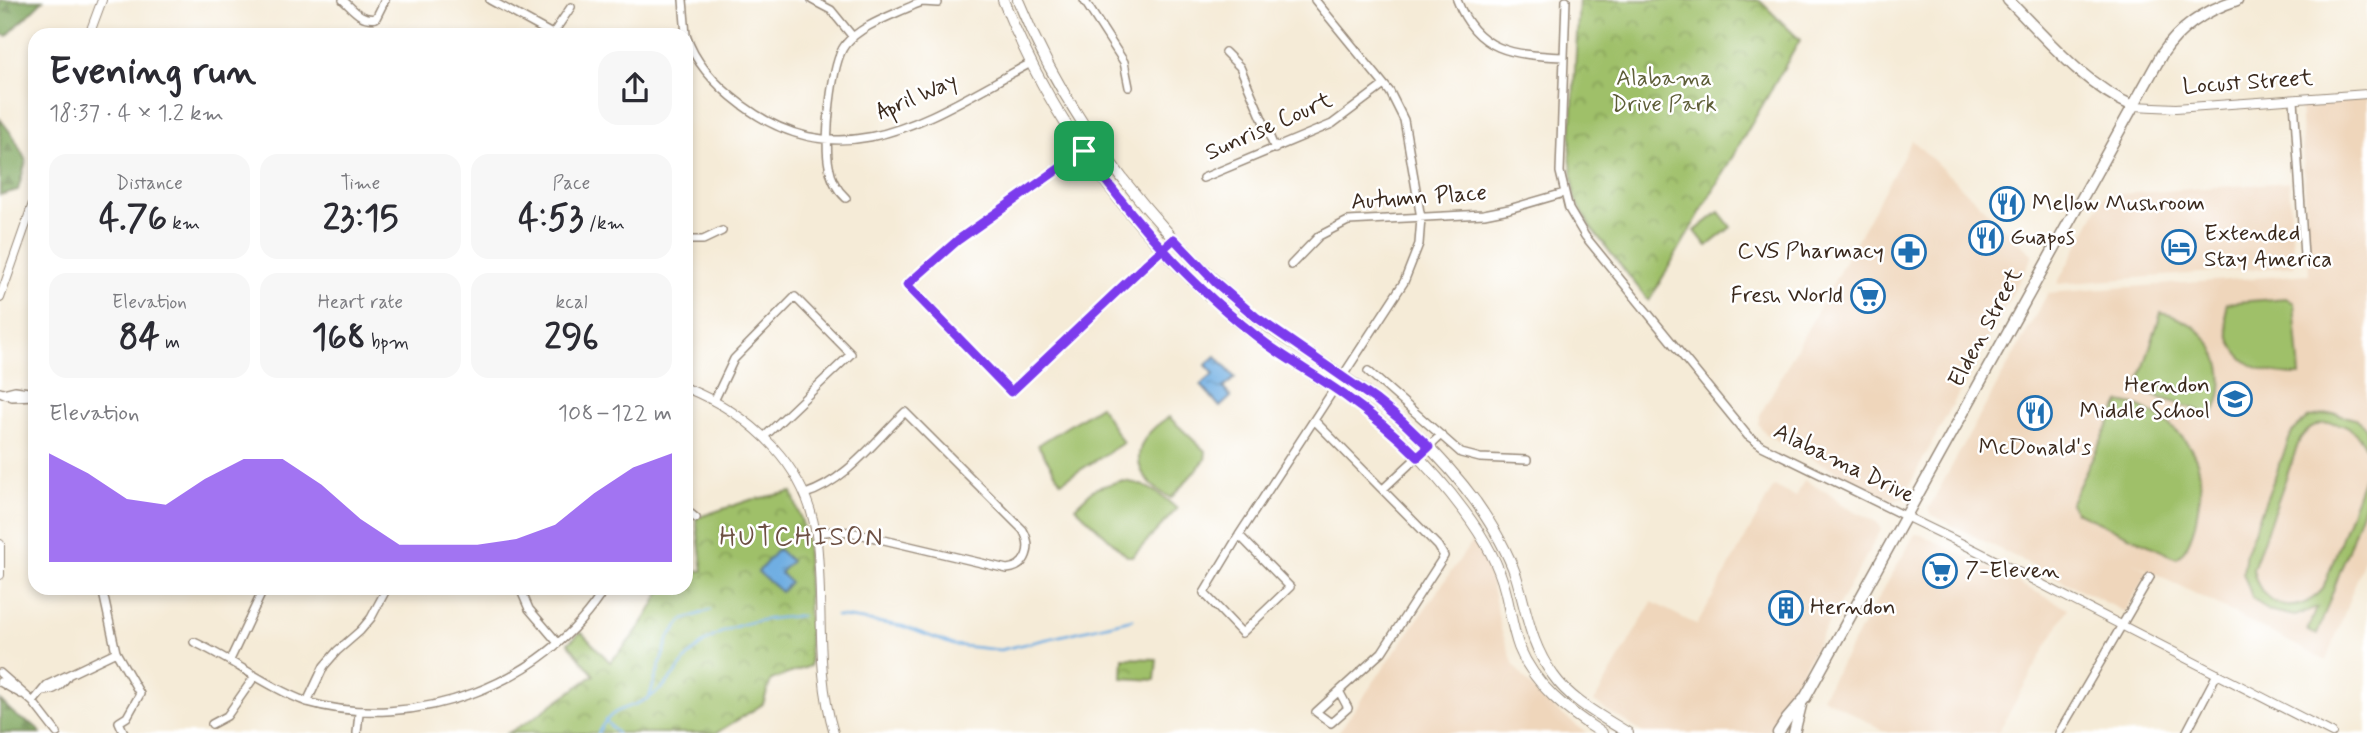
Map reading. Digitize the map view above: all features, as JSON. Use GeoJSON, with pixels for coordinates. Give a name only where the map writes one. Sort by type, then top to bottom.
{"type":"FeatureCollection","features":[{"type":"Feature","properties":{"kind":"main road"},"geometry":{"type":"LineString","coordinates":[[1003,0],[1052,102],[1084,151],[1125,205],[1163,248],[1227,312],[1270,346],[1370,414],[1418,457],[1466,514],[1491,554],[1502,580],[1520,648],[1532,671],[1560,704],[1602,733]]}},
{"type":"Feature","properties":{"kind":"main road"},"geometry":{"type":"LineString","coordinates":[[1018,0],[1049,68],[1095,143],[1132,192],[1215,282],[1256,317],[1402,421],[1429,447],[1467,491],[1498,537],[1515,575],[1529,630],[1553,675],[1573,697],[1628,733]]}},
{"type":"Feature","properties":{"kind":"main road"},"geometry":{"type":"LineString","coordinates":[[2008,0],[2090,79],[2107,93],[2133,106]]}},
{"type":"Feature","properties":{"kind":"main road","name":"Elden Street"},"geometry":{"type":"LineString","coordinates":[[1794,733],[1801,705],[2133,106],[2173,39],[2215,4],[2237,0]]}},
{"type":"Feature","properties":{"kind":"main road","name":"Elden Street"},"geometry":{"type":"LineString","coordinates":[[1778,733],[1801,705]]}},
{"type":"Feature","properties":{"kind":"street"},"geometry":{"type":"LineString","coordinates":[[92,28],[102,0]]}},
{"type":"Feature","properties":{"kind":"street"},"geometry":{"type":"LineString","coordinates":[[343,0],[368,19],[376,18],[385,0]]}},
{"type":"Feature","properties":{"kind":"street"},"geometry":{"type":"LineString","coordinates":[[490,0],[540,28]]}},
{"type":"Feature","properties":{"kind":"street","name":"April Way"},"geometry":{"type":"LineString","coordinates":[[683,0],[685,28]]}},
{"type":"Feature","properties":{"kind":"street"},"geometry":{"type":"LineString","coordinates":[[1084,0],[1124,62],[1129,87]]}},
{"type":"Feature","properties":{"kind":"street"},"geometry":{"type":"LineString","coordinates":[[1239,535],[1290,587],[1242,634],[1204,593],[1239,535],[1333,388],[1409,273],[1419,244],[1421,218],[1404,120],[1384,85],[1315,0]]}},
{"type":"Feature","properties":{"kind":"street"},"geometry":{"type":"LineString","coordinates":[[1457,0],[1468,22],[1490,43],[1519,55],[1563,57]]}},
{"type":"Feature","properties":{"kind":"street","name":"Alabama Drive"},"geometry":{"type":"LineString","coordinates":[[1566,0],[1559,156],[1564,193],[1577,223],[1602,259],[1748,436],[1762,446],[2121,624],[2317,730],[2332,733]]}},
{"type":"Feature","properties":{"kind":"street"},"geometry":{"type":"LineString","coordinates":[[812,1],[831,10],[853,37]]}},
{"type":"Feature","properties":{"kind":"street"},"geometry":{"type":"LineString","coordinates":[[846,198],[832,178],[827,153],[837,61],[842,50],[853,37],[914,5],[922,2],[938,3]]}},
{"type":"Feature","properties":{"kind":"street"},"geometry":{"type":"LineString","coordinates":[[557,28],[571,8]]}},
{"type":"Feature","properties":{"kind":"street"},"geometry":{"type":"LineString","coordinates":[[1225,52],[1240,67],[1275,149]]}},
{"type":"Feature","properties":{"kind":"street","name":"April Way"},"geometry":{"type":"LineString","coordinates":[[693,53],[739,103],[776,125],[828,139],[863,139],[906,128],[1031,63]]}},
{"type":"Feature","properties":{"kind":"street","name":"Sunrise Court"},"geometry":{"type":"LineString","coordinates":[[1203,178],[1332,124],[1384,85]]}},
{"type":"Feature","properties":{"kind":"street","name":"Locust Street"},"geometry":{"type":"LineString","coordinates":[[2133,106],[2176,108],[2367,94]]}},
{"type":"Feature","properties":{"kind":"street"},"geometry":{"type":"LineString","coordinates":[[2294,100],[2304,257]]}},
{"type":"Feature","properties":{"kind":"street"},"geometry":{"type":"LineString","coordinates":[[1095,143],[958,240],[907,285],[1011,392],[1174,239]]}},
{"type":"Feature","properties":{"kind":"street","name":"Autumn Place"},"geometry":{"type":"LineString","coordinates":[[1291,265],[1319,236],[1337,226],[1361,219],[1484,214],[1564,193]]}},
{"type":"Feature","properties":{"kind":"street"},"geometry":{"type":"LineString","coordinates":[[0,298],[28,218]]}},
{"type":"Feature","properties":{"kind":"street"},"geometry":{"type":"LineString","coordinates":[[693,240],[703,240],[722,231]]}},
{"type":"Feature","properties":{"kind":"street"},"geometry":{"type":"LineString","coordinates":[[714,401],[734,359],[795,297],[851,354],[765,436]]}},
{"type":"Feature","properties":{"kind":"street"},"geometry":{"type":"LineString","coordinates":[[1368,371],[1461,453],[1480,458],[1527,460]]}},
{"type":"Feature","properties":{"kind":"street"},"geometry":{"type":"LineString","coordinates":[[2,393],[15,390],[28,393]]}},
{"type":"Feature","properties":{"kind":"street"},"geometry":{"type":"LineString","coordinates":[[693,391],[745,419],[765,436],[781,454],[805,494],[816,533],[823,676],[834,733]]}},
{"type":"Feature","properties":{"kind":"street"},"geometry":{"type":"LineString","coordinates":[[805,494],[835,481],[905,412],[1023,530],[1028,545],[1025,559],[1014,568],[1007,569],[850,532],[816,533]]}},
{"type":"Feature","properties":{"kind":"street"},"geometry":{"type":"LineString","coordinates":[[1314,420],[1438,546],[1444,556],[1382,652],[1339,691],[1316,712],[1331,723],[1348,708],[1339,691]]}},
{"type":"Feature","properties":{"kind":"street"},"geometry":{"type":"LineString","coordinates":[[1382,489],[1441,435]]}},
{"type":"Feature","properties":{"kind":"street"},"geometry":{"type":"LineString","coordinates":[[0,544],[0,575]]}},
{"type":"Feature","properties":{"kind":"street"},"geometry":{"type":"LineString","coordinates":[[2059,733],[2150,577]]}},
{"type":"Feature","properties":{"kind":"street"},"geometry":{"type":"LineString","coordinates":[[104,595],[116,652],[141,694],[127,717],[119,722],[124,733]]}},
{"type":"Feature","properties":{"kind":"street"},"geometry":{"type":"LineString","coordinates":[[230,660],[261,595]]}},
{"type":"Feature","properties":{"kind":"street"},"geometry":{"type":"LineString","coordinates":[[307,702],[328,661],[360,632],[383,595]]}},
{"type":"Feature","properties":{"kind":"street"},"geometry":{"type":"LineString","coordinates":[[523,595],[529,609],[558,643]]}},
{"type":"Feature","properties":{"kind":"street"},"geometry":{"type":"LineString","coordinates":[[194,642],[307,702],[359,713],[413,712],[461,700],[512,675],[558,643],[599,595]]}},
{"type":"Feature","properties":{"kind":"street"},"geometry":{"type":"LineString","coordinates":[[33,702],[44,691],[51,691],[68,677],[116,652]]}},
{"type":"Feature","properties":{"kind":"street"},"geometry":{"type":"LineString","coordinates":[[0,673],[33,702],[57,733]]}},
{"type":"Feature","properties":{"kind":"street"},"geometry":{"type":"LineString","coordinates":[[2186,733],[2217,674]]}},
{"type":"Feature","properties":{"kind":"street"},"geometry":{"type":"LineString","coordinates":[[212,724],[227,716],[256,676]]}},
{"type":"Feature","properties":{"kind":"street"},"geometry":{"type":"LineString","coordinates":[[0,682],[33,702]]}},
{"type":"Feature","properties":{"kind":"street"},"geometry":{"type":"LineString","coordinates":[[357,733],[359,713]]}},
{"type":"Feature","properties":{"kind":"shaded area","name":"Herndon Middle School"},"geometry":{"type":"Polygon","coordinates":[[[2367,97],[2367,551],[2327,661],[2131,561],[2148,571],[2125,612],[1932,515],[1928,509],[2048,293],[2309,274],[2300,102],[2367,97]]]}},
{"type":"Feature","properties":{"kind":"shaded area"},"geometry":{"type":"Polygon","coordinates":[[[1912,140],[2033,255],[1903,497],[1894,501],[1767,435],[1758,424],[1760,415],[1912,140]]]}},
{"type":"Feature","properties":{"kind":"shaded area"},"geometry":{"type":"Polygon","coordinates":[[[2289,182],[2294,266],[2057,284],[2105,195],[2289,182]]]}},
{"type":"Feature","properties":{"kind":"shaded area"},"geometry":{"type":"Polygon","coordinates":[[[1804,480],[1832,495],[1844,506],[1877,522],[1881,530],[1767,733],[1643,733],[1594,702],[1652,602],[1697,625],[1774,486],[1796,497],[1804,480]]]}},
{"type":"Feature","properties":{"kind":"shaded area"},"geometry":{"type":"Polygon","coordinates":[[[1915,534],[1922,535],[2068,608],[1998,733],[1888,733],[1822,697],[1915,534]]]}},
{"type":"Feature","properties":{"kind":"shaded area"},"geometry":{"type":"Polygon","coordinates":[[[1474,539],[1487,562],[1501,629],[1514,665],[1541,699],[1587,733],[1338,733],[1474,539]]]}},
{"type":"Feature","properties":{"kind":"green space"},"geometry":{"type":"Polygon","coordinates":[[[0,0],[43,0],[7,36],[0,34],[0,0]]]}},
{"type":"Feature","properties":{"kind":"green space","name":"Alabama Drive Park"},"geometry":{"type":"Polygon","coordinates":[[[1579,0],[1759,0],[1800,40],[1649,301],[1591,228],[1575,198],[1570,155],[1579,0]]]}},
{"type":"Feature","properties":{"kind":"green space"},"geometry":{"type":"Polygon","coordinates":[[[0,119],[14,137],[26,161],[18,190],[0,195],[0,119]]]}},
{"type":"Feature","properties":{"kind":"green space"},"geometry":{"type":"Polygon","coordinates":[[[1719,212],[1731,227],[1707,246],[1695,231],[1719,212]]]}},
{"type":"Feature","properties":{"kind":"green space"},"geometry":{"type":"Polygon","coordinates":[[[2286,298],[2294,303],[2300,375],[2267,371],[2243,359],[2229,337],[2226,321],[2226,303],[2286,298]]]}},
{"type":"Feature","properties":{"kind":"green space"},"geometry":{"type":"Polygon","coordinates":[[[2161,313],[2179,318],[2193,326],[2214,350],[2222,381],[2213,415],[2142,392],[2138,386],[2161,313]]]}},
{"type":"Feature","properties":{"kind":"green space"},"geometry":{"type":"Polygon","coordinates":[[[2120,402],[2144,409],[2167,423],[2178,432],[2198,465],[2200,485],[2196,520],[2187,545],[2177,558],[2076,512],[2070,504],[2120,402]]]}},
{"type":"Feature","properties":{"kind":"green space"},"geometry":{"type":"Polygon","coordinates":[[[1100,406],[1123,443],[1061,482],[1038,445],[1100,406]]]}},
{"type":"Feature","properties":{"kind":"green space"},"geometry":{"type":"Polygon","coordinates":[[[2336,413],[2357,420],[2366,427],[2367,450],[2354,432],[2336,424],[2317,425],[2300,439],[2253,569],[2263,593],[2281,605],[2302,604],[2313,598],[2323,589],[2367,469],[2367,497],[2317,635],[2308,631],[2317,608],[2295,616],[2267,610],[2252,597],[2243,573],[2246,552],[2292,432],[2309,417],[2336,413]]]}},
{"type":"Feature","properties":{"kind":"green space"},"geometry":{"type":"Polygon","coordinates":[[[1169,417],[1206,452],[1205,460],[1171,498],[1147,480],[1139,459],[1146,437],[1169,417]]]}},
{"type":"Feature","properties":{"kind":"green space"},"geometry":{"type":"Polygon","coordinates":[[[1120,481],[1151,489],[1177,509],[1133,556],[1127,556],[1075,507],[1094,489],[1120,481]]]}},
{"type":"Feature","properties":{"kind":"green space"},"geometry":{"type":"Polygon","coordinates":[[[792,492],[805,532],[807,550],[810,666],[771,680],[763,704],[716,733],[508,733],[594,675],[568,643],[581,632],[610,662],[639,628],[658,595],[693,595],[693,570],[703,571],[696,518],[750,500],[792,492]]]}},
{"type":"Feature","properties":{"kind":"green space"},"geometry":{"type":"Polygon","coordinates":[[[1123,658],[1157,659],[1155,680],[1122,678],[1123,658]]]}},
{"type":"Feature","properties":{"kind":"green space"},"geometry":{"type":"Polygon","coordinates":[[[0,700],[15,715],[32,724],[41,733],[0,733],[0,700]]]}},
{"type":"Feature","properties":{"kind":"water"},"geometry":{"type":"Polygon","coordinates":[[[1216,356],[1235,378],[1223,388],[1231,397],[1220,407],[1201,385],[1214,374],[1206,365],[1216,356]]]}},
{"type":"Feature","properties":{"kind":"water"},"geometry":{"type":"Polygon","coordinates":[[[778,549],[791,561],[780,573],[790,582],[781,592],[758,572],[778,549]]]}},
{"type":"Feature","properties":{"kind":"waterway"},"geometry":{"type":"LineString","coordinates":[[649,698],[669,637],[683,620],[710,610]]}},
{"type":"Feature","properties":{"kind":"waterway"},"geometry":{"type":"LineString","coordinates":[[598,733],[610,716],[659,691],[689,656],[714,637],[756,621],[802,616]]}},
{"type":"Feature","properties":{"kind":"waterway"},"geometry":{"type":"LineString","coordinates":[[836,616],[902,626],[954,645],[1000,650],[1133,619]]}},
{"type":"Feature","properties":{"kind":"waterway"},"geometry":{"type":"LineString","coordinates":[[605,720],[617,733]]}},
{"type":"Feature","properties":{"kind":"place","name":"Mellow Mushroom"},"geometry":{"type":"Point","coordinates":[2007,204]}},
{"type":"Feature","properties":{"kind":"place","name":"Guapos"},"geometry":{"type":"Point","coordinates":[1986,238]}},
{"type":"Feature","properties":{"kind":"place","name":"Extended Stay America"},"geometry":{"type":"Point","coordinates":[2179,247]}},
{"type":"Feature","properties":{"kind":"place","name":"CVS Pharmacy"},"geometry":{"type":"Point","coordinates":[1909,252]}},
{"type":"Feature","properties":{"kind":"place","name":"Fresh World"},"geometry":{"type":"Point","coordinates":[1868,296]}},
{"type":"Feature","properties":{"kind":"place","name":"Herndon Middle School"},"geometry":{"type":"Point","coordinates":[2235,399]}},
{"type":"Feature","properties":{"kind":"place","name":"McDonald's"},"geometry":{"type":"Point","coordinates":[2035,413]}},
{"type":"Feature","properties":{"kind":"place","name":"7-Eleven"},"geometry":{"type":"Point","coordinates":[1940,571]}},
{"type":"Feature","properties":{"kind":"place","name":"Herndon"},"geometry":{"type":"Point","coordinates":[1786,608]}},
{"type":"Feature","properties":{"kind":"district","name":"HUTCHISON"},"geometry":{"type":"Point","coordinates":[802,538]}},
{"type":"Feature","properties":{"kind":"route"},"geometry":{"type":"LineString","coordinates":[[1084,151],[958,240],[907,285],[1011,392],[1147,263],[1163,248],[1174,239],[1236,301],[1288,341],[1376,400],[1429,447],[1418,457],[1370,414],[1270,346],[1216,303],[1163,248],[1125,205],[1084,151]]}}]}
